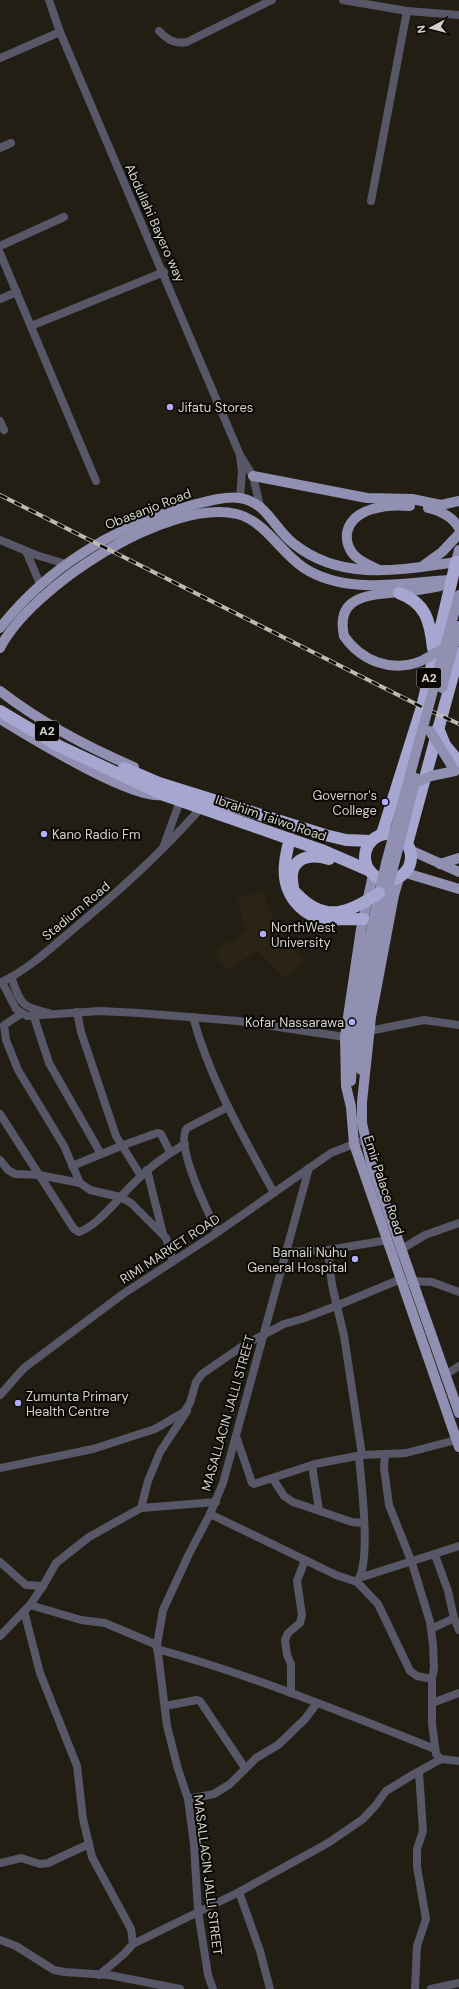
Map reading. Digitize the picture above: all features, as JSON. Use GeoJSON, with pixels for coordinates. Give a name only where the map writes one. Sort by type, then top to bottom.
{"type":"FeatureCollection","features":[{"type":"Feature","properties":{"kind":"highway","name":"A2"},"geometry":{"type":"LineString","coordinates":[[382,834],[422,707],[458,562]]}},
{"type":"Feature","properties":{"kind":"highway"},"geometry":{"type":"LineString","coordinates":[[398,592],[408,596],[419,605],[428,618],[434,658]]}},
{"type":"Feature","properties":{"kind":"highway","name":"A2"},"geometry":{"type":"LineString","coordinates":[[370,872],[386,880],[402,876],[411,862],[409,847],[434,730],[455,687],[459,653]]}},
{"type":"Feature","properties":{"kind":"highway","name":"A2"},"geometry":{"type":"LineString","coordinates":[[0,703],[61,738],[94,760]]}},
{"type":"Feature","properties":{"kind":"highway","name":"A2"},"geometry":{"type":"LineString","coordinates":[[0,711],[24,726],[160,790]]}},
{"type":"Feature","properties":{"kind":"highway"},"geometry":{"type":"LineString","coordinates":[[434,730],[458,768]]}},
{"type":"Feature","properties":{"kind":"highway","name":"Ibrahim Taiwo Road"},"geometry":{"type":"LineString","coordinates":[[160,790],[173,787],[325,835],[346,840],[371,841]]}},
{"type":"Feature","properties":{"kind":"highway","name":"Ibrahim Taiwo Road"},"geometry":{"type":"LineString","coordinates":[[160,790],[180,801],[200,809],[290,839],[357,864],[370,872]]}},
{"type":"Feature","properties":{"kind":"highway"},"geometry":{"type":"LineString","coordinates":[[370,872],[365,855],[371,841],[382,834],[392,834],[400,837],[409,847]]}},
{"type":"Feature","properties":{"kind":"highway"},"geometry":{"type":"LineString","coordinates":[[290,839],[285,857],[284,874],[290,893],[296,903],[304,910],[318,917],[364,919]]}},
{"type":"Feature","properties":{"kind":"highway"},"geometry":{"type":"LineString","coordinates":[[357,864],[338,863],[319,856],[305,857],[294,865],[291,880],[296,893],[312,907],[335,913],[345,912],[359,907],[379,893]]}},
{"type":"Feature","properties":{"kind":"main road"},"geometry":{"type":"LineString","coordinates":[[253,476],[367,498],[412,499],[441,505],[459,501]]}},
{"type":"Feature","properties":{"kind":"main road","name":"Obasanjo Road"},"geometry":{"type":"LineString","coordinates":[[0,648],[8,632],[20,617],[46,593],[115,540],[176,509],[225,498],[240,498],[260,506],[293,544],[309,554],[340,567],[366,571],[379,571],[458,562]]}},
{"type":"Feature","properties":{"kind":"main road"},"geometry":{"type":"LineString","coordinates":[[379,571],[354,556],[347,542],[347,535],[352,522],[357,516],[370,510],[398,506],[424,507],[442,512],[450,517],[459,528]]}},
{"type":"Feature","properties":{"kind":"main road","name":"Obasanjo Road"},"geometry":{"type":"LineString","coordinates":[[0,628],[18,606],[40,584],[66,564],[98,543],[115,540],[186,517],[224,512],[250,518],[304,568],[331,580],[354,584],[388,585],[455,579]]}},
{"type":"Feature","properties":{"kind":"main road"},"geometry":{"type":"LineString","coordinates":[[421,567],[442,552],[459,534]]}},
{"type":"Feature","properties":{"kind":"main road"},"geometry":{"type":"LineString","coordinates":[[458,562],[459,550]]}},
{"type":"Feature","properties":{"kind":"main road"},"geometry":{"type":"LineString","coordinates":[[446,647],[422,661],[412,664],[389,666],[367,658],[349,644],[344,636],[342,621],[344,614],[355,600],[364,596],[440,586],[455,579]]}},
{"type":"Feature","properties":{"kind":"main road"},"geometry":{"type":"LineString","coordinates":[[362,1102],[360,1053],[379,893],[459,595]]}},
{"type":"Feature","properties":{"kind":"main road"},"geometry":{"type":"LineString","coordinates":[[351,1107],[354,1028],[372,944],[415,783],[434,730],[459,626]]}},
{"type":"Feature","properties":{"kind":"main road","name":"Ibrahim Taiwo Road"},"geometry":{"type":"LineString","coordinates":[[0,691],[78,741],[155,776],[173,787]]}},
{"type":"Feature","properties":{"kind":"main road","name":"Ibrahim Taiwo Road"},"geometry":{"type":"LineString","coordinates":[[0,719],[64,757],[99,774],[153,796],[160,790]]}},
{"type":"Feature","properties":{"kind":"main road"},"geometry":{"type":"LineString","coordinates":[[415,783],[431,776],[458,768]]}},
{"type":"Feature","properties":{"kind":"main road"},"geometry":{"type":"LineString","coordinates":[[409,847],[440,864],[459,872]]}},
{"type":"Feature","properties":{"kind":"main road"},"geometry":{"type":"LineString","coordinates":[[440,864],[459,858]]}},
{"type":"Feature","properties":{"kind":"main road","name":"Emir Palace Road"},"geometry":{"type":"LineString","coordinates":[[370,872],[345,1037],[346,1086],[351,1107],[354,1144],[388,1240],[445,1375],[459,1413]]}},
{"type":"Feature","properties":{"kind":"main road"},"geometry":{"type":"LineString","coordinates":[[402,876],[459,889]]}},
{"type":"Feature","properties":{"kind":"main road","name":"Emir Palace Road"},"geometry":{"type":"LineString","coordinates":[[402,876],[394,895],[369,1031],[362,1102],[364,1140],[400,1250],[406,1280],[458,1444]]}},
{"type":"Feature","properties":{"kind":"street","name":"Abdullahi Bayero way"},"geometry":{"type":"LineString","coordinates":[[50,0],[60,32],[164,272],[240,455]]}},
{"type":"Feature","properties":{"kind":"street"},"geometry":{"type":"LineString","coordinates":[[159,31],[168,40],[177,43],[187,42],[272,0]]}},
{"type":"Feature","properties":{"kind":"street"},"geometry":{"type":"LineString","coordinates":[[343,0],[407,11],[459,15]]}},
{"type":"Feature","properties":{"kind":"street"},"geometry":{"type":"LineString","coordinates":[[370,202],[407,11]]}},
{"type":"Feature","properties":{"kind":"street"},"geometry":{"type":"LineString","coordinates":[[0,58],[60,32]]}},
{"type":"Feature","properties":{"kind":"street"},"geometry":{"type":"LineString","coordinates":[[0,148],[11,143]]}},
{"type":"Feature","properties":{"kind":"street"},"geometry":{"type":"LineString","coordinates":[[0,246],[64,217]]}},
{"type":"Feature","properties":{"kind":"street"},"geometry":{"type":"LineString","coordinates":[[0,254],[96,481]]}},
{"type":"Feature","properties":{"kind":"street"},"geometry":{"type":"LineString","coordinates":[[31,326],[164,272]]}},
{"type":"Feature","properties":{"kind":"street"},"geometry":{"type":"LineString","coordinates":[[0,299],[17,292]]}},
{"type":"Feature","properties":{"kind":"street"},"geometry":{"type":"LineString","coordinates":[[0,421],[4,430]]}},
{"type":"Feature","properties":{"kind":"street"},"geometry":{"type":"LineString","coordinates":[[240,455],[253,476],[260,506]]}},
{"type":"Feature","properties":{"kind":"street"},"geometry":{"type":"LineString","coordinates":[[240,455],[242,472],[240,498]]}},
{"type":"Feature","properties":{"kind":"street"},"geometry":{"type":"LineString","coordinates":[[0,540],[26,551],[66,564]]}},
{"type":"Feature","properties":{"kind":"street"},"geometry":{"type":"LineString","coordinates":[[26,551],[40,584]]}},
{"type":"Feature","properties":{"kind":"street","name":"Stadium Road"},"geometry":{"type":"LineString","coordinates":[[162,851],[180,801]]}},
{"type":"Feature","properties":{"kind":"street","name":"Stadium Road"},"geometry":{"type":"LineString","coordinates":[[1,983],[27,968],[120,890],[162,851],[200,809]]}},
{"type":"Feature","properties":{"kind":"street"},"geometry":{"type":"LineString","coordinates":[[10,977],[21,1002],[32,1010],[52,1014]]}},
{"type":"Feature","properties":{"kind":"street"},"geometry":{"type":"LineString","coordinates":[[1,983],[16,1009],[21,1014],[34,1017],[52,1014],[100,1011],[238,1021],[345,1037]]}},
{"type":"Feature","properties":{"kind":"street"},"geometry":{"type":"LineString","coordinates":[[77,1012],[81,1032],[108,1116],[121,1146],[144,1173],[163,1234]]}},
{"type":"Feature","properties":{"kind":"street"},"geometry":{"type":"LineString","coordinates":[[21,1014],[6,1023],[2,1031],[18,1070],[64,1146],[80,1183]]}},
{"type":"Feature","properties":{"kind":"street"},"geometry":{"type":"LineString","coordinates":[[34,1017],[49,1063],[101,1154]]}},
{"type":"Feature","properties":{"kind":"street"},"geometry":{"type":"LineString","coordinates":[[193,1017],[205,1058],[228,1107],[274,1193]]}},
{"type":"Feature","properties":{"kind":"street"},"geometry":{"type":"LineString","coordinates":[[369,1031],[424,1020],[459,1025]]}},
{"type":"Feature","properties":{"kind":"street"},"geometry":{"type":"LineString","coordinates":[[218,1232],[195,1184],[185,1144],[184,1132],[187,1128],[228,1107]]}},
{"type":"Feature","properties":{"kind":"street"},"geometry":{"type":"LineString","coordinates":[[0,1114],[77,1231],[81,1231],[102,1215],[144,1173],[170,1152],[185,1144]]}},
{"type":"Feature","properties":{"kind":"street"},"geometry":{"type":"LineString","coordinates":[[72,1166],[121,1146],[160,1133],[170,1152]]}},
{"type":"Feature","properties":{"kind":"street","name":"RIMI MARKET ROAD"},"geometry":{"type":"LineString","coordinates":[[0,1395],[24,1368],[123,1294],[218,1232],[331,1153],[364,1140]]}},
{"type":"Feature","properties":{"kind":"street"},"geometry":{"type":"LineString","coordinates":[[0,1160],[11,1172],[39,1175],[80,1183],[90,1190],[120,1197],[131,1203],[163,1234],[169,1242],[173,1261]]}},
{"type":"Feature","properties":{"kind":"street","name":"MASALLACIN JALLI STREET"},"geometry":{"type":"LineString","coordinates":[[213,1989],[208,1974],[198,1911],[194,1845],[188,1799],[178,1769],[167,1726],[157,1647],[163,1610],[189,1554],[216,1502],[223,1483],[309,1168]]}},
{"type":"Feature","properties":{"kind":"street"},"geometry":{"type":"LineString","coordinates":[[400,1250],[419,1238],[459,1224]]}},
{"type":"Feature","properties":{"kind":"street"},"geometry":{"type":"LineString","coordinates":[[287,1252],[328,1250],[388,1240]]}},
{"type":"Feature","properties":{"kind":"street"},"geometry":{"type":"LineString","coordinates":[[328,1250],[336,1306],[344,1336],[361,1456],[364,1523],[363,1563],[358,1580]]}},
{"type":"Feature","properties":{"kind":"street"},"geometry":{"type":"LineString","coordinates":[[141,1508],[148,1481],[160,1452],[181,1423],[190,1403],[196,1382],[202,1374],[263,1334],[284,1324],[302,1319],[406,1280],[432,1282],[459,1292]]}},
{"type":"Feature","properties":{"kind":"street"},"geometry":{"type":"LineString","coordinates":[[445,1375],[459,1366]]}},
{"type":"Feature","properties":{"kind":"street"},"geometry":{"type":"LineString","coordinates":[[0,1468],[93,1450],[127,1439],[155,1429],[178,1417],[184,1412],[190,1403]]}},
{"type":"Feature","properties":{"kind":"street"},"geometry":{"type":"LineString","coordinates":[[236,1436],[252,1483],[254,1484],[312,1465],[361,1456],[406,1453],[458,1444]]}},
{"type":"Feature","properties":{"kind":"street"},"geometry":{"type":"LineString","coordinates":[[385,1454],[384,1468],[389,1505],[412,1563],[431,1629],[434,1668],[432,1679],[432,1723],[436,1754],[441,1759]]}},
{"type":"Feature","properties":{"kind":"street"},"geometry":{"type":"LineString","coordinates":[[312,1465],[319,1510]]}},
{"type":"Feature","properties":{"kind":"street"},"geometry":{"type":"LineString","coordinates":[[273,1479],[284,1496],[293,1502],[352,1522],[364,1523]]}},
{"type":"Feature","properties":{"kind":"street"},"geometry":{"type":"LineString","coordinates":[[0,1636],[27,1608],[43,1586],[56,1563],[89,1538],[141,1508],[216,1502]]}},
{"type":"Feature","properties":{"kind":"street"},"geometry":{"type":"LineString","coordinates":[[210,1514],[336,1575],[358,1580],[459,1546]]}},
{"type":"Feature","properties":{"kind":"street"},"geometry":{"type":"LineString","coordinates":[[435,1555],[450,1595],[454,1618],[459,1630]]}},
{"type":"Feature","properties":{"kind":"street"},"geometry":{"type":"LineString","coordinates":[[291,1693],[291,1664],[287,1655],[285,1640],[288,1633],[300,1623],[302,1615],[297,1582],[305,1560]]}},
{"type":"Feature","properties":{"kind":"street"},"geometry":{"type":"LineString","coordinates":[[0,1562],[26,1584],[43,1586]]}},
{"type":"Feature","properties":{"kind":"street"},"geometry":{"type":"LineString","coordinates":[[358,1580],[382,1611],[410,1671],[417,1676],[432,1679]]}},
{"type":"Feature","properties":{"kind":"street"},"geometry":{"type":"LineString","coordinates":[[27,1608],[81,1620],[105,1623],[157,1647],[291,1693],[435,1749]]}},
{"type":"Feature","properties":{"kind":"street"},"geometry":{"type":"LineString","coordinates":[[27,1608],[40,1673],[77,1766],[83,1819],[92,1857],[131,1928],[133,1944]]}},
{"type":"Feature","properties":{"kind":"street"},"geometry":{"type":"LineString","coordinates":[[431,1629],[454,1618]]}},
{"type":"Feature","properties":{"kind":"street"},"geometry":{"type":"LineString","coordinates":[[432,1703],[459,1693]]}},
{"type":"Feature","properties":{"kind":"street"},"geometry":{"type":"LineString","coordinates":[[165,1706],[197,1700],[200,1701],[245,1768]]}},
{"type":"Feature","properties":{"kind":"street"},"geometry":{"type":"LineString","coordinates":[[188,1799],[214,1794],[224,1789],[256,1758],[278,1745],[305,1719],[317,1703]]}},
{"type":"Feature","properties":{"kind":"street"},"geometry":{"type":"LineString","coordinates":[[99,1975],[133,1944],[239,1892],[328,1843],[357,1824],[376,1805],[386,1791],[441,1759],[459,1761]]}},
{"type":"Feature","properties":{"kind":"street"},"geometry":{"type":"LineString","coordinates":[[415,1989],[417,1946],[426,1919],[417,1867],[417,1849],[424,1831],[419,1772]]}},
{"type":"Feature","properties":{"kind":"street"},"geometry":{"type":"LineString","coordinates":[[0,1863],[21,1858],[40,1864],[48,1863],[89,1844]]}},
{"type":"Feature","properties":{"kind":"street"},"geometry":{"type":"LineString","coordinates":[[239,1892],[260,1951],[270,1989]]}},
{"type":"Feature","properties":{"kind":"street"},"geometry":{"type":"LineString","coordinates":[[0,1940],[16,1946],[54,1970],[99,1975],[180,1989]]}},
{"type":"Feature","properties":{"kind":"street"},"geometry":{"type":"LineString","coordinates":[[431,1989],[459,1983]]}},
{"type":"Feature","properties":{"kind":"shaded area","name":"NorthWest University"},"geometry":{"type":"Polygon","coordinates":[[[263,890],[275,927],[282,924],[287,931],[281,937],[305,960],[286,979],[258,951],[225,970],[214,952],[247,931],[236,899],[263,890]]]}},
{"type":"Feature","properties":{"kind":"railway"},"geometry":{"type":"LineString","coordinates":[[0,495],[422,707],[459,724]]}},
{"type":"Feature","properties":{"kind":"place","name":"Jifatu Stores"},"geometry":{"type":"Point","coordinates":[170,407]}},
{"type":"Feature","properties":{"kind":"place","name":"Governor's College"},"geometry":{"type":"Point","coordinates":[385,802]}},
{"type":"Feature","properties":{"kind":"place","name":"Kano Radio Fm"},"geometry":{"type":"Point","coordinates":[44,834]}},
{"type":"Feature","properties":{"kind":"place","name":"NorthWest University"},"geometry":{"type":"Point","coordinates":[263,934]}},
{"type":"Feature","properties":{"kind":"place","name":"Kofar Nassarawa"},"geometry":{"type":"Point","coordinates":[352,1022]}},
{"type":"Feature","properties":{"kind":"place","name":"Bamali Nuhu General Hospital"},"geometry":{"type":"Point","coordinates":[355,1259]}},
{"type":"Feature","properties":{"kind":"place","name":"Zumunta Primary Health Centre"},"geometry":{"type":"Point","coordinates":[18,1403]}}]}
